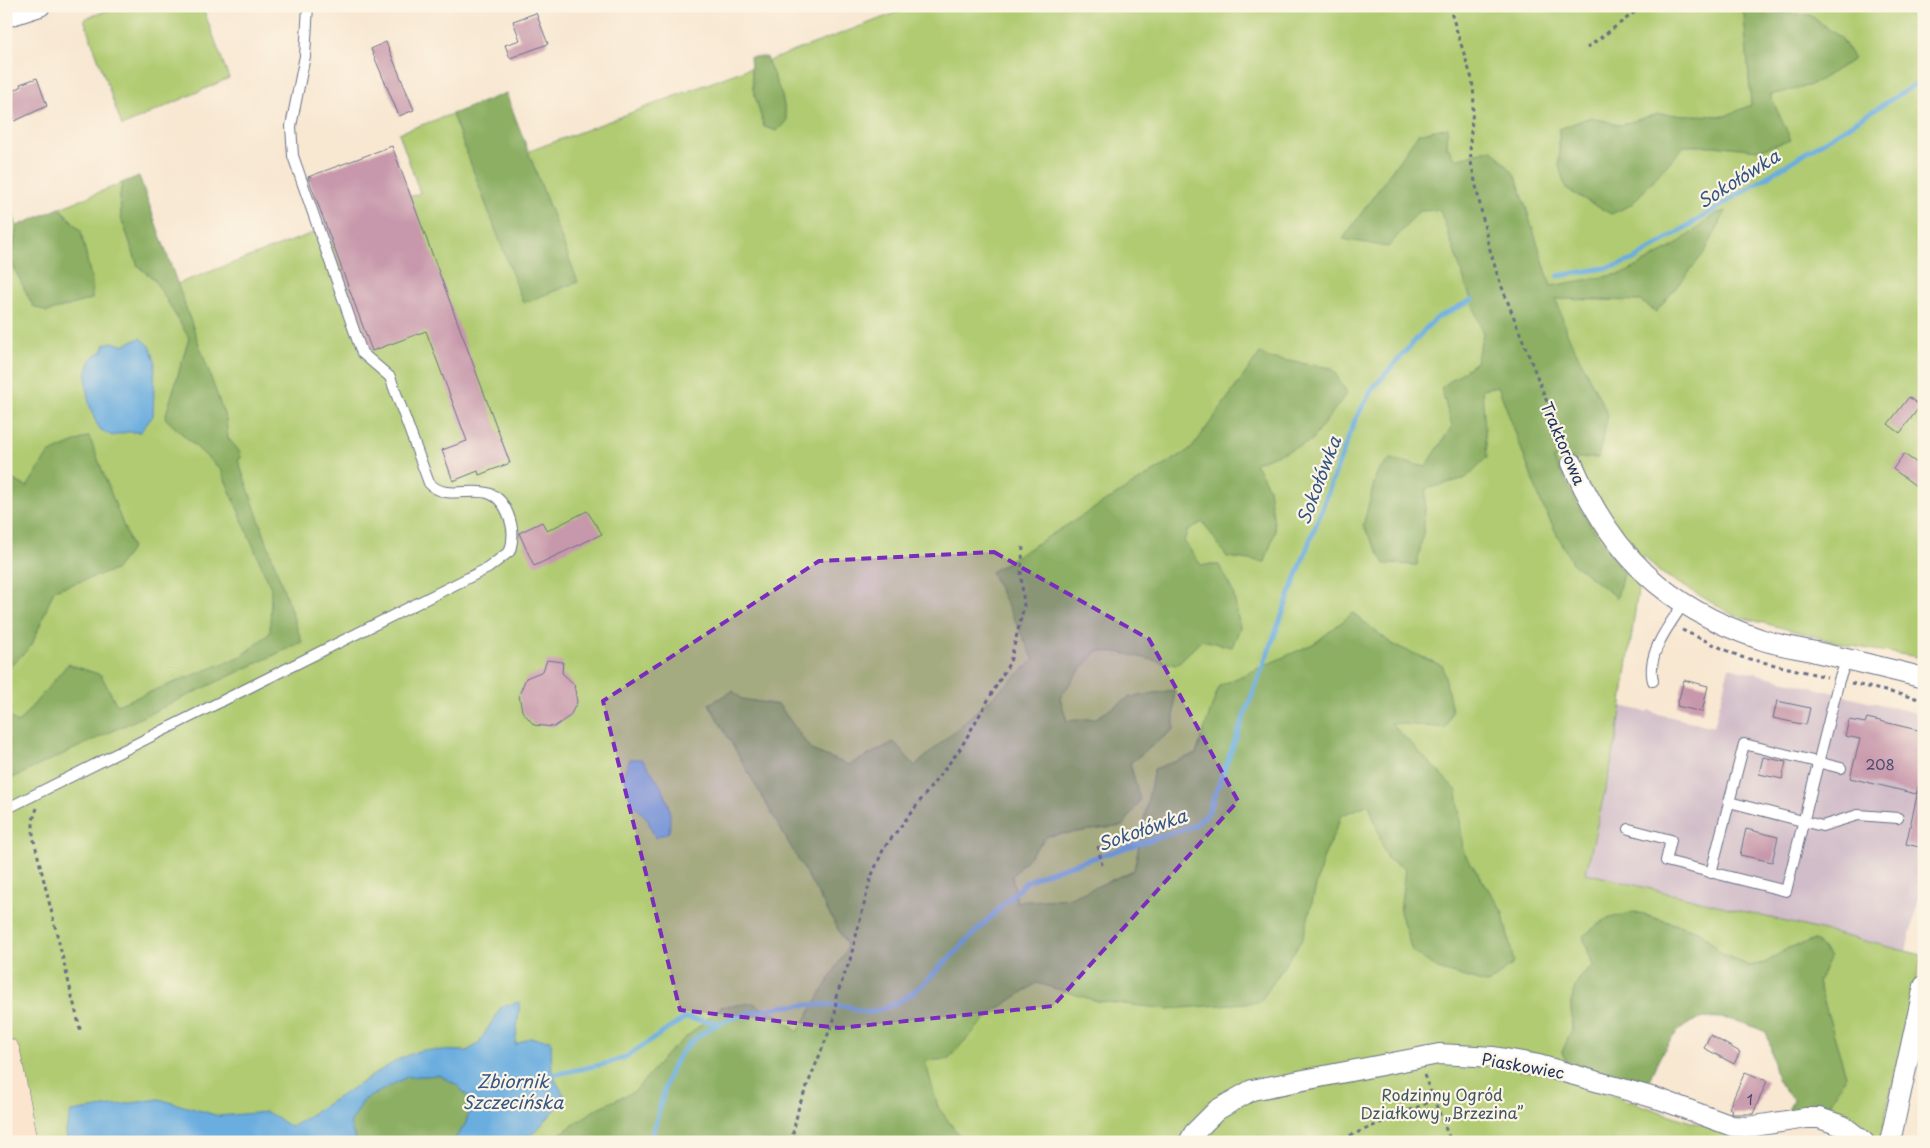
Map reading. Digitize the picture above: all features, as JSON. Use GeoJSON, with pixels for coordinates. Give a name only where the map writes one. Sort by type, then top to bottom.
{"type":"FeatureCollection","features":[{"type":"Feature","properties":{"kind":"main road"},"geometry":{"type":"LineString","coordinates":[[6,1052],[24,1142]]}},
{"type":"Feature","properties":{"kind":"street"},"geometry":{"type":"LineString","coordinates":[[6,17],[40,6]]}},
{"type":"Feature","properties":{"kind":"street","name":"Traktorowa"},"geometry":{"type":"LineString","coordinates":[[1572,463],[1590,503],[1616,543],[1657,584],[1684,603],[1721,623],[1762,640],[1924,678]]}},
{"type":"Feature","properties":{"kind":"street"},"geometry":{"type":"LineString","coordinates":[[1890,1142],[1924,986]]}},
{"type":"Feature","properties":{"kind":"street","name":"Piaskowiec"},"geometry":{"type":"LineString","coordinates":[[1189,1142],[1194,1133],[1217,1110],[1252,1090],[1439,1054],[1494,1057],[1539,1065],[1662,1100],[1732,1126],[1748,1127],[1806,1118],[1819,1118],[1843,1126],[1864,1142]]}},
{"type":"Feature","properties":{"kind":"lane"},"geometry":{"type":"LineString","coordinates":[[6,809],[42,793],[488,568],[510,551],[513,526],[504,505],[485,491],[476,490],[454,494],[436,490],[429,483],[390,377],[362,353],[293,156],[291,126],[305,56],[308,6]]}},
{"type":"Feature","properties":{"kind":"lane"},"geometry":{"type":"LineString","coordinates":[[1653,681],[1651,672],[1653,661],[1667,630],[1684,603]]}},
{"type":"Feature","properties":{"kind":"lane"},"geometry":{"type":"LineString","coordinates":[[1629,829],[1671,840],[1666,862],[1786,891],[1839,680],[1847,659]]}},
{"type":"Feature","properties":{"kind":"lane"},"geometry":{"type":"LineString","coordinates":[[1711,873],[1744,744],[1841,768]]}},
{"type":"Feature","properties":{"kind":"lane"},"geometry":{"type":"LineString","coordinates":[[1729,802],[1822,826],[1858,815],[1898,818]]}},
{"type":"Feature","properties":{"kind":"path","name":"Traktorowa"},"geometry":{"type":"LineString","coordinates":[[1450,6],[1472,79],[1474,97],[1470,142],[1471,162],[1488,243],[1501,285],[1572,463]]}},
{"type":"Feature","properties":{"kind":"path"},"geometry":{"type":"LineString","coordinates":[[1587,48],[1643,6]]}},
{"type":"Feature","properties":{"kind":"path"},"geometry":{"type":"LineString","coordinates":[[791,1142],[799,1106],[835,1017],[836,997],[850,960],[871,877],[884,848],[960,749],[1010,662],[1024,606],[1023,546]]}},
{"type":"Feature","properties":{"kind":"path"},"geometry":{"type":"LineString","coordinates":[[42,793],[33,820],[33,836],[81,1033]]}},
{"type":"Feature","properties":{"kind":"path"},"geometry":{"type":"LineString","coordinates":[[1098,846],[1102,865]]}},
{"type":"Feature","properties":{"kind":"path"},"geometry":{"type":"LineString","coordinates":[[1421,1069],[1451,1142]]}},
{"type":"Feature","properties":{"kind":"path"},"geometry":{"type":"LineString","coordinates":[[1336,1142],[1434,1100]]}},
{"type":"Feature","properties":{"kind":"highlighted area"},"geometry":{"type":"Polygon","coordinates":[[[994,552],[1149,639],[1238,801],[1053,1006],[839,1028],[680,1010],[603,701],[819,561],[994,552]]]}},
{"type":"Feature","properties":{"kind":"shaded area"},"geometry":{"type":"Polygon","coordinates":[[[1729,667],[1924,715],[1924,877],[1906,951],[1586,873],[1617,738],[1622,706],[1646,712],[1650,710],[1654,713],[1714,727],[1729,667]]]}},
{"type":"Feature","properties":{"kind":"green space"},"geometry":{"type":"Polygon","coordinates":[[[119,6],[202,6],[229,78],[122,126],[84,19],[119,6]]]}},
{"type":"Feature","properties":{"kind":"green space","name":"Rodzinny Ogród Działkowy „Brzezina”"},"geometry":{"type":"Polygon","coordinates":[[[914,6],[1924,6],[1924,658],[1851,646],[1733,615],[1658,571],[1643,555],[1617,738],[1586,873],[1922,955],[1880,1142],[1870,1140],[1826,1111],[1826,1011],[1818,982],[1786,950],[1765,963],[1749,966],[1722,954],[1701,932],[1636,912],[1593,966],[1579,979],[1571,1002],[1572,1030],[1562,1052],[1567,1063],[1526,1051],[1520,1071],[1546,1073],[1691,1122],[1760,1142],[6,1142],[6,193],[17,226],[11,262],[81,231],[60,208],[122,183],[120,196],[121,217],[138,266],[154,279],[161,290],[420,193],[399,133],[452,114],[474,172],[914,6]]]}},
{"type":"Feature","properties":{"kind":"green space"},"geometry":{"type":"Polygon","coordinates":[[[1739,6],[1776,6],[1776,12],[1810,15],[1842,39],[1854,59],[1812,85],[1770,95],[1791,140],[1758,150],[1722,146],[1684,146],[1631,205],[1611,214],[1566,189],[1559,166],[1559,129],[1591,117],[1620,125],[1657,114],[1725,116],[1751,105],[1744,15],[1739,6]]]}},
{"type":"Feature","properties":{"kind":"green space"},"geometry":{"type":"Polygon","coordinates":[[[750,57],[766,57],[782,96],[787,120],[777,131],[764,127],[753,89],[750,57]]]}},
{"type":"Feature","properties":{"kind":"green space"},"geometry":{"type":"Polygon","coordinates":[[[506,93],[578,282],[523,303],[452,114],[506,93]]]}},
{"type":"Feature","properties":{"kind":"green space"},"geometry":{"type":"Polygon","coordinates":[[[1448,127],[1447,146],[1455,159],[1492,149],[1516,176],[1551,286],[1625,273],[1676,245],[1715,214],[1726,211],[1705,252],[1656,312],[1641,301],[1556,299],[1568,335],[1608,415],[1598,458],[1553,458],[1580,509],[1623,573],[1617,598],[1572,563],[1542,505],[1498,386],[1482,389],[1487,457],[1466,478],[1426,489],[1424,528],[1417,565],[1385,564],[1363,526],[1377,472],[1391,459],[1426,467],[1452,426],[1441,388],[1476,362],[1483,334],[1440,210],[1419,211],[1388,247],[1343,239],[1418,134],[1448,127]]]}},
{"type":"Feature","properties":{"kind":"green space"},"geometry":{"type":"Polygon","coordinates":[[[139,176],[226,420],[228,438],[240,452],[241,458],[238,460],[302,642],[6,781],[6,714],[18,723],[68,664],[101,675],[117,705],[242,656],[270,633],[271,588],[221,470],[165,418],[189,338],[154,279],[138,266],[121,217],[120,196],[122,183],[139,176]]]}},
{"type":"Feature","properties":{"kind":"green space"},"geometry":{"type":"Polygon","coordinates":[[[60,208],[81,231],[92,283],[92,299],[47,312],[33,306],[11,262],[17,226],[60,208]]]}},
{"type":"Feature","properties":{"kind":"green space"},"geometry":{"type":"Polygon","coordinates":[[[1260,353],[1269,358],[1332,368],[1347,393],[1310,442],[1255,463],[1269,488],[1275,531],[1265,562],[1227,557],[1203,522],[1188,530],[1184,541],[1201,565],[1219,565],[1233,592],[1240,628],[1232,647],[1202,640],[1176,665],[1117,652],[1098,651],[1076,675],[1060,698],[1067,721],[1096,718],[1130,697],[1174,690],[1174,729],[1130,763],[1140,800],[1123,826],[1047,836],[1012,876],[1017,902],[1071,898],[1134,870],[1154,769],[1196,754],[1219,686],[1315,643],[1353,613],[1392,644],[1443,666],[1452,711],[1446,728],[1391,723],[1457,791],[1463,851],[1502,910],[1514,963],[1488,984],[1438,969],[1412,951],[1400,912],[1405,868],[1387,859],[1369,804],[1342,815],[1323,859],[1303,938],[1260,1002],[1168,1009],[1097,1001],[1037,983],[990,1014],[948,1059],[925,1061],[938,1107],[964,1142],[543,1142],[563,1132],[596,1109],[635,1091],[668,1053],[721,1007],[753,1003],[778,1016],[798,1032],[847,949],[846,943],[709,704],[733,691],[742,699],[779,705],[811,750],[849,765],[894,742],[915,766],[1034,660],[991,572],[1192,448],[1260,353]]]}},
{"type":"Feature","properties":{"kind":"green space"},"geometry":{"type":"Polygon","coordinates":[[[89,436],[132,548],[115,570],[54,590],[32,645],[6,671],[6,476],[27,487],[48,454],[89,436]]]}},
{"type":"Feature","properties":{"kind":"green space"},"geometry":{"type":"Polygon","coordinates":[[[1634,912],[1701,932],[1722,954],[1749,966],[1765,963],[1788,948],[1815,940],[1830,957],[1818,982],[1846,1075],[1826,1111],[1787,1114],[1793,1099],[1779,1083],[1766,1032],[1723,1018],[1706,1018],[1691,1022],[1679,1031],[1667,1045],[1647,1085],[1567,1063],[1562,1052],[1572,1030],[1571,1002],[1575,987],[1579,979],[1593,966],[1583,936],[1606,919],[1634,912]]]}},
{"type":"Feature","properties":{"kind":"green space"},"geometry":{"type":"Polygon","coordinates":[[[438,1075],[457,1085],[472,1101],[466,1123],[453,1142],[356,1142],[349,1124],[364,1100],[406,1077],[438,1075]]]}},
{"type":"Feature","properties":{"kind":"water"},"geometry":{"type":"Polygon","coordinates":[[[141,338],[150,346],[155,361],[153,416],[140,432],[127,432],[112,436],[101,430],[88,400],[86,376],[89,365],[94,357],[102,352],[105,344],[112,342],[122,345],[141,338]]]}},
{"type":"Feature","properties":{"kind":"water"},"geometry":{"type":"Polygon","coordinates":[[[630,759],[642,759],[660,784],[667,802],[670,821],[669,832],[655,838],[647,818],[631,803],[623,775],[630,759]]]}},
{"type":"Feature","properties":{"kind":"water","name":"Zbiornik Szczecińska"},"geometry":{"type":"Polygon","coordinates":[[[520,1002],[515,1045],[529,1038],[551,1040],[552,1075],[566,1098],[535,1132],[517,1142],[453,1142],[466,1123],[472,1101],[457,1085],[439,1075],[407,1077],[364,1100],[350,1124],[356,1142],[67,1142],[66,1130],[71,1112],[159,1099],[219,1116],[267,1112],[291,1127],[399,1059],[421,1050],[467,1051],[478,1044],[502,1006],[520,1002]]]}},
{"type":"Feature","properties":{"kind":"building"},"geometry":{"type":"Polygon","coordinates":[[[536,13],[548,44],[510,58],[505,45],[520,40],[513,21],[536,13]]]}},
{"type":"Feature","properties":{"kind":"building"},"geometry":{"type":"Polygon","coordinates":[[[386,42],[414,110],[399,116],[371,49],[386,42]]]}},
{"type":"Feature","properties":{"kind":"building"},"geometry":{"type":"Polygon","coordinates":[[[37,78],[47,106],[15,121],[6,93],[21,87],[20,84],[37,78]]]}},
{"type":"Feature","properties":{"kind":"building"},"geometry":{"type":"Polygon","coordinates":[[[392,146],[510,463],[479,475],[478,471],[453,481],[442,450],[467,441],[426,331],[372,351],[308,177],[392,146]]]}},
{"type":"Feature","properties":{"kind":"building"},"geometry":{"type":"Polygon","coordinates":[[[1909,397],[1920,406],[1900,433],[1888,424],[1909,397]]]}},
{"type":"Feature","properties":{"kind":"building"},"geometry":{"type":"Polygon","coordinates":[[[1904,454],[1924,468],[1924,492],[1893,469],[1904,454]]]}},
{"type":"Feature","properties":{"kind":"building"},"geometry":{"type":"Polygon","coordinates":[[[587,511],[602,534],[534,566],[519,533],[542,522],[547,531],[587,511]]]}},
{"type":"Feature","properties":{"kind":"building"},"geometry":{"type":"Polygon","coordinates":[[[547,660],[563,662],[562,673],[574,684],[577,702],[570,716],[554,727],[534,725],[522,711],[519,695],[526,678],[543,671],[547,660]]]}},
{"type":"Feature","properties":{"kind":"building"},"geometry":{"type":"Polygon","coordinates":[[[1684,680],[1708,686],[1702,712],[1677,706],[1684,680]]]}},
{"type":"Feature","properties":{"kind":"building"},"geometry":{"type":"Polygon","coordinates":[[[1777,701],[1810,708],[1806,725],[1773,718],[1777,701]]]}},
{"type":"Feature","properties":{"kind":"building"},"geometry":{"type":"Polygon","coordinates":[[[1867,718],[1922,731],[1924,763],[1916,794],[1850,778],[1860,739],[1845,736],[1849,720],[1865,723],[1867,718]]]}},
{"type":"Feature","properties":{"kind":"building"},"geometry":{"type":"Polygon","coordinates":[[[1763,757],[1786,762],[1782,779],[1759,774],[1763,757]]]}},
{"type":"Feature","properties":{"kind":"building"},"geometry":{"type":"Polygon","coordinates":[[[1918,791],[1924,791],[1924,848],[1906,844],[1918,791]]]}},
{"type":"Feature","properties":{"kind":"building"},"geometry":{"type":"Polygon","coordinates":[[[1746,829],[1778,837],[1772,862],[1740,855],[1746,829]]]}},
{"type":"Feature","properties":{"kind":"building"},"geometry":{"type":"Polygon","coordinates":[[[1710,1035],[1740,1052],[1734,1064],[1704,1048],[1710,1035]]]}},
{"type":"Feature","properties":{"kind":"building"},"geometry":{"type":"Polygon","coordinates":[[[1745,1072],[1767,1081],[1753,1114],[1730,1113],[1732,1110],[1729,1108],[1745,1072]]]}},
{"type":"Feature","properties":{"kind":"waterway","name":"Sokołówka"},"geometry":{"type":"LineString","coordinates":[[1558,276],[1616,266],[1635,259],[1924,79]]}},
{"type":"Feature","properties":{"kind":"waterway","name":"Sokołówka"},"geometry":{"type":"LineString","coordinates":[[649,1142],[673,1066],[693,1040],[711,1028],[731,1019],[777,1007],[800,1005],[846,1006],[869,1012],[889,1006],[920,987],[1026,882],[1046,873],[1194,826],[1208,813],[1355,420],[1373,388],[1428,326],[1437,318],[1472,300]]}},
{"type":"Feature","properties":{"kind":"waterway"},"geometry":{"type":"LineString","coordinates":[[552,1075],[624,1058],[685,1018],[720,1023]]}}]}
